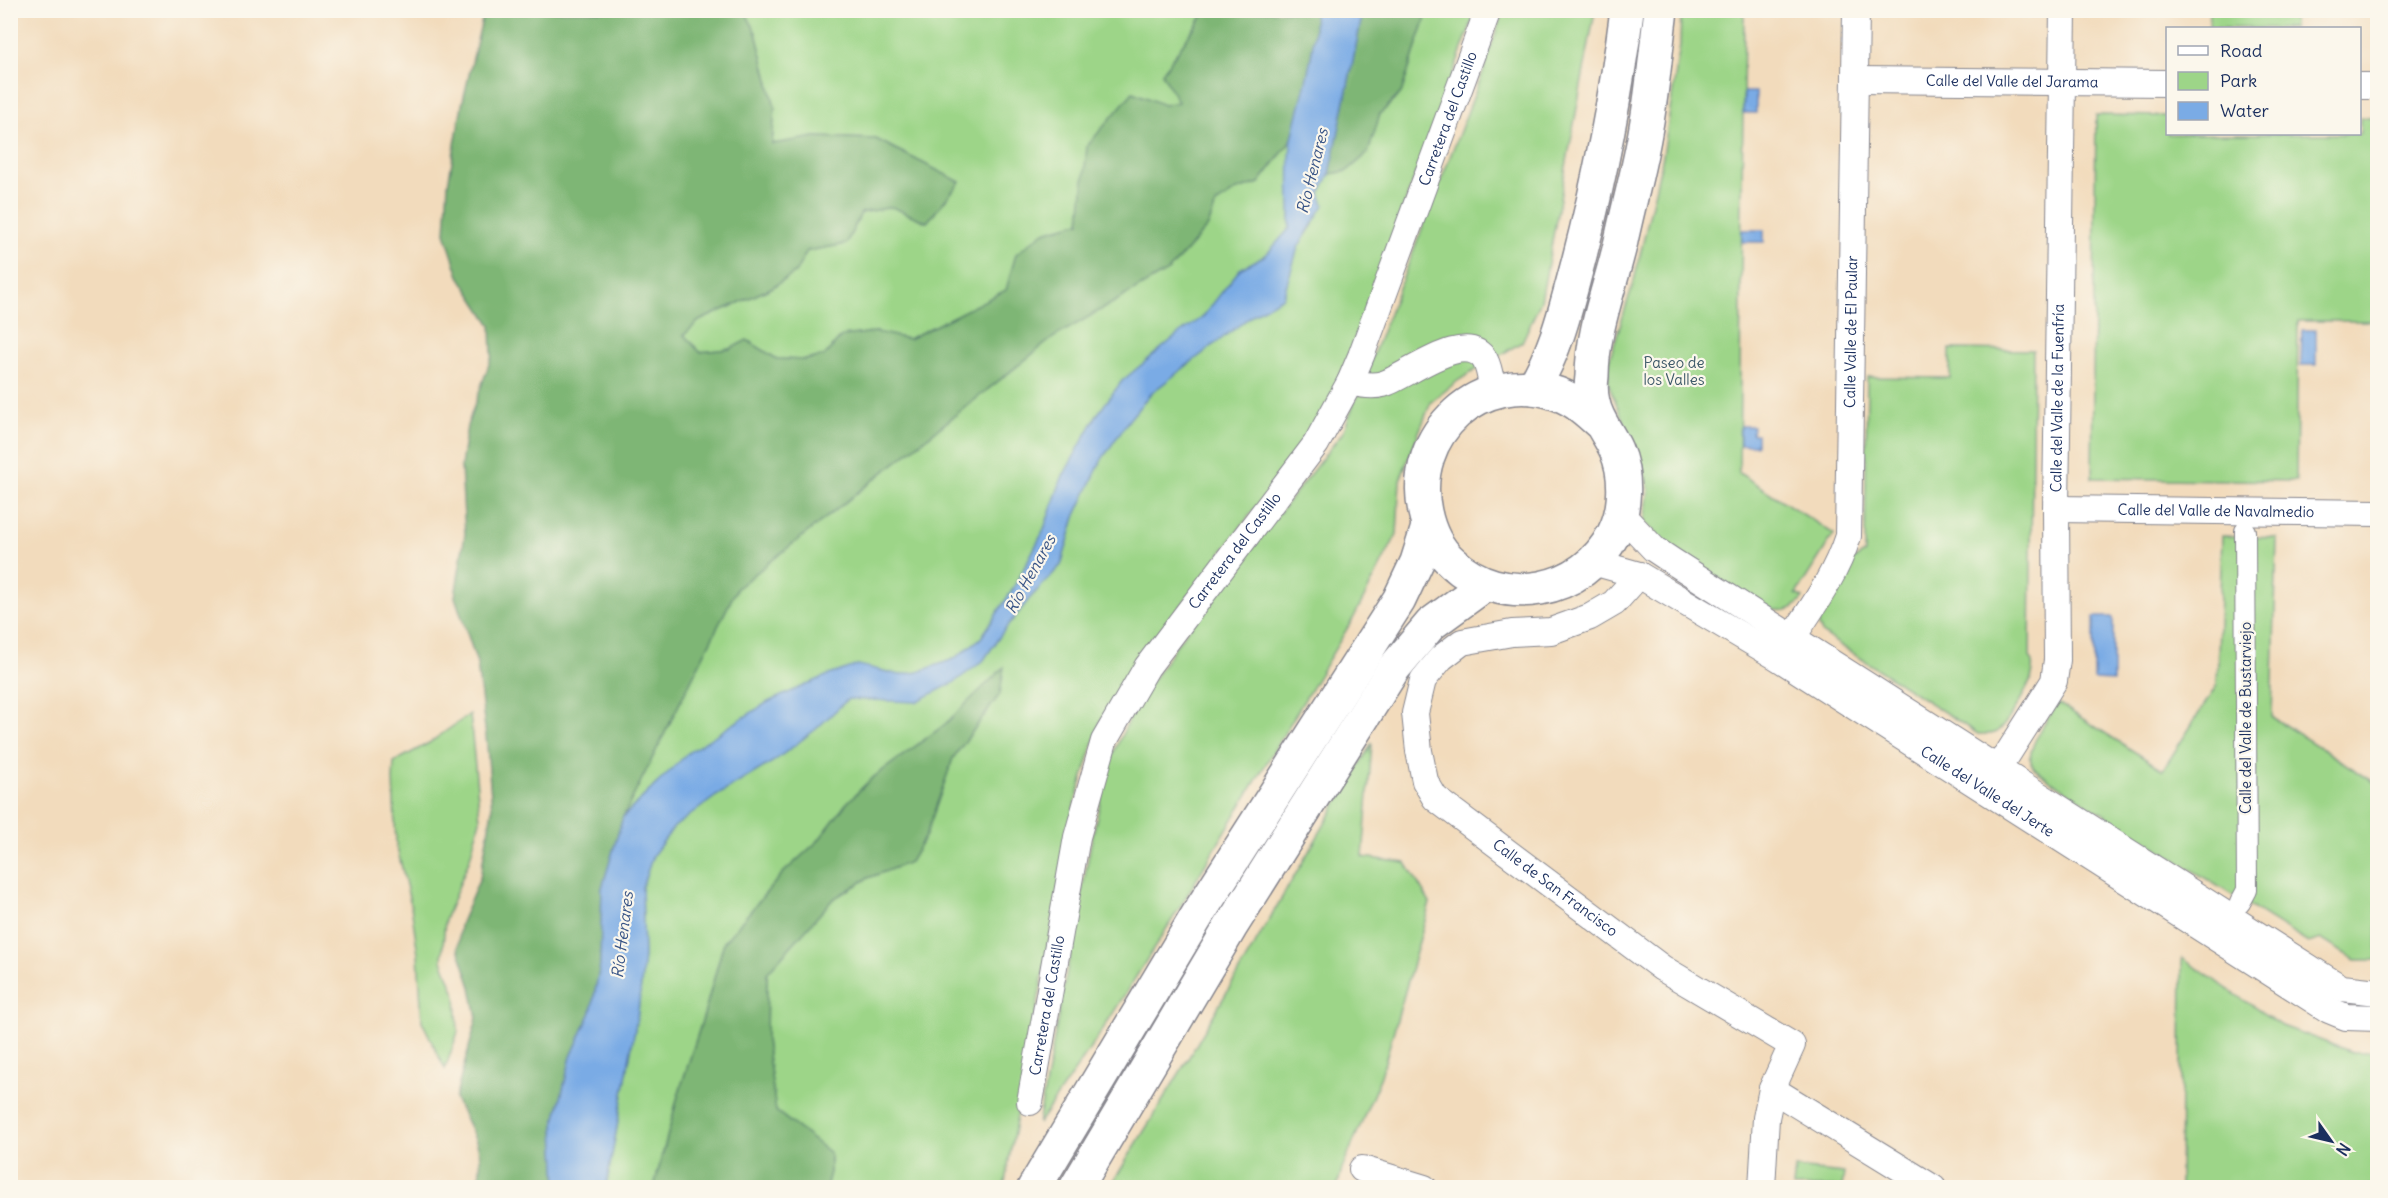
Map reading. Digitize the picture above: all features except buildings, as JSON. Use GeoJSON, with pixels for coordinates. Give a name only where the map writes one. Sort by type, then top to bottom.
{"type":"FeatureCollection","features":[{"type":"Feature","properties":{"kind":"main road"},"geometry":{"type":"LineString","coordinates":[[1533,388],[1548,364],[1558,336],[1592,210],[1617,92],[1627,10]]}},
{"type":"Feature","properties":{"kind":"main road"},"geometry":{"type":"LineString","coordinates":[[1601,424],[1582,406],[1559,394],[1533,388],[1493,392],[1463,407],[1439,431],[1425,461],[1421,495],[1428,527],[1438,546],[1451,562],[1468,575],[1486,584],[1505,589],[1524,591],[1561,583],[1578,574],[1593,562],[1610,540],[1621,514],[1624,482],[1617,452],[1601,424],[1593,403],[1592,373],[1598,330],[1647,126],[1661,10]]}},
{"type":"Feature","properties":{"kind":"main road"},"geometry":{"type":"LineString","coordinates":[[1034,1188],[1200,911],[1399,600],[1418,562],[1428,527]]}},
{"type":"Feature","properties":{"kind":"main road"},"geometry":{"type":"LineString","coordinates":[[1076,1188],[1230,928],[1394,668],[1431,624],[1486,584]]}},
{"type":"Feature","properties":{"kind":"street","name":"Carretera del Castillo"},"geometry":{"type":"LineString","coordinates":[[1030,1102],[1077,837],[1104,741],[1147,667],[1316,444],[1350,382],[1488,10]]}},
{"type":"Feature","properties":{"kind":"street","name":"Calle Valle de El Paular"},"geometry":{"type":"LineString","coordinates":[[1792,638],[1828,583],[1843,554],[1848,536],[1856,10]]}},
{"type":"Feature","properties":{"kind":"street","name":"Calle del Valle de la Fuenfría"},"geometry":{"type":"LineString","coordinates":[[1996,767],[2007,755],[2054,681],[2057,660],[2056,509],[2063,10]]}},
{"type":"Feature","properties":{"kind":"street","name":"Calle del Valle del Jarama"},"geometry":{"type":"LineString","coordinates":[[1856,80],[2166,83]]}},
{"type":"Feature","properties":{"kind":"street"},"geometry":{"type":"LineString","coordinates":[[2361,86],[2378,86]]}},
{"type":"Feature","properties":{"kind":"street"},"geometry":{"type":"LineString","coordinates":[[1350,382],[1361,385],[1384,384],[1437,356],[1468,349],[1476,351],[1486,361],[1493,392]]}},
{"type":"Feature","properties":{"kind":"street","name":"Calle del Valle de Navalmedio"},"geometry":{"type":"LineString","coordinates":[[2056,509],[2378,513]]}},
{"type":"Feature","properties":{"kind":"street","name":"Calle del Valle del Jerte"},"geometry":{"type":"LineString","coordinates":[[1621,514],[1646,541],[1672,561],[2342,988],[2378,992]]}},
{"type":"Feature","properties":{"kind":"street","name":"Calle del Valle de Bustarviejo"},"geometry":{"type":"LineString","coordinates":[[2240,903],[2247,890],[2245,531]]}},
{"type":"Feature","properties":{"kind":"street","name":"Calle del Valle del Jerte"},"geometry":{"type":"LineString","coordinates":[[1593,562],[1639,575],[1825,687],[2311,1000],[2346,1017],[2378,1018]]}},
{"type":"Feature","properties":{"kind":"street","name":"Calle de San Francisco"},"geometry":{"type":"LineString","coordinates":[[1639,575],[1614,603],[1590,617],[1551,631],[1512,633],[1462,642],[1441,658],[1423,680],[1416,713],[1419,751],[1425,781],[1435,798],[1662,968],[1792,1045],[1772,1089]]}},
{"type":"Feature","properties":{"kind":"street"},"geometry":{"type":"LineString","coordinates":[[1762,1188],[1766,1118],[1772,1089],[1933,1188]]}},
{"type":"Feature","properties":{"kind":"street"},"geometry":{"type":"LineString","coordinates":[[1362,1169],[1424,1188]]}},
{"type":"Feature","properties":{"kind":"green space"},"geometry":{"type":"Polygon","coordinates":[[[484,11],[745,11],[756,33],[775,107],[772,144],[815,137],[876,139],[960,182],[927,222],[892,207],[861,213],[846,244],[807,251],[795,273],[771,288],[699,321],[684,335],[700,352],[730,349],[747,340],[777,359],[805,360],[824,356],[842,336],[876,332],[909,339],[1006,290],[1016,254],[1044,232],[1080,222],[1087,146],[1133,92],[1164,105],[1178,102],[1162,73],[1202,17],[1202,11],[1314,11],[1316,28],[1304,97],[1291,141],[1259,183],[1237,190],[1216,204],[1208,226],[1169,270],[1054,337],[737,588],[623,817],[602,888],[600,966],[591,1012],[571,1057],[554,1126],[557,1187],[476,1187],[479,1175],[479,1152],[472,1132],[455,1099],[477,1018],[471,987],[458,948],[460,925],[480,878],[492,810],[477,663],[455,597],[465,534],[461,466],[467,426],[492,356],[491,325],[459,276],[445,233],[448,184],[462,105],[484,11]]]}},
{"type":"Feature","properties":{"kind":"green space"},"geometry":{"type":"Polygon","coordinates":[[[745,11],[1202,11],[1202,17],[1162,73],[1179,102],[1164,105],[1080,222],[1044,232],[1007,290],[908,339],[876,332],[842,336],[824,356],[805,360],[777,359],[747,340],[730,349],[700,352],[684,335],[699,321],[771,288],[795,273],[807,251],[846,244],[861,213],[892,207],[927,222],[960,182],[876,139],[815,137],[772,145],[775,107],[756,33],[745,11]]]}},
{"type":"Feature","properties":{"kind":"green space"},"geometry":{"type":"Polygon","coordinates":[[[1363,11],[1428,11],[1401,93],[1380,114],[1368,153],[1347,171],[1330,174],[1363,11]]]}},
{"type":"Feature","properties":{"kind":"green space"},"geometry":{"type":"Polygon","coordinates":[[[1428,11],[1476,11],[1342,373],[1315,429],[1131,672],[1100,722],[1074,806],[1004,1187],[826,1187],[830,1172],[830,1153],[776,1111],[766,1040],[767,973],[833,899],[868,878],[910,862],[926,835],[953,758],[1000,694],[943,726],[871,779],[846,804],[818,841],[783,873],[724,942],[678,1096],[654,1187],[606,1188],[638,1012],[644,956],[642,887],[653,855],[674,827],[716,796],[774,761],[816,729],[848,699],[879,700],[983,661],[1030,598],[1061,565],[1075,517],[1102,459],[1150,394],[1255,313],[1283,297],[1298,247],[1313,225],[1320,193],[1330,174],[1347,171],[1368,153],[1380,114],[1401,93],[1428,11]]]}},
{"type":"Feature","properties":{"kind":"green space"},"geometry":{"type":"Polygon","coordinates":[[[1503,11],[1595,11],[1541,301],[1522,342],[1459,380],[1431,402],[1400,480],[1397,534],[1353,619],[1177,912],[1096,1040],[1038,1124],[1091,843],[1109,763],[1134,708],[1179,641],[1343,432],[1483,72],[1503,11]]]}},
{"type":"Feature","properties":{"kind":"green space","name":"Paseo de los Valles"},"geometry":{"type":"Polygon","coordinates":[[[1681,11],[1744,11],[1739,473],[1834,534],[1796,594],[1803,598],[1795,606],[1786,610],[1765,608],[1673,550],[1644,522],[1649,489],[1608,383],[1610,357],[1634,281],[1663,156],[1680,45],[1681,11]]]}},
{"type":"Feature","properties":{"kind":"green space"},"geometry":{"type":"Polygon","coordinates":[[[2210,11],[2293,11],[2293,27],[2209,27],[2210,11]]]}},
{"type":"Feature","properties":{"kind":"green space"},"geometry":{"type":"Polygon","coordinates":[[[2096,115],[2166,116],[2166,135],[2361,135],[2361,118],[2377,118],[2377,321],[2298,321],[2296,481],[2092,478],[2096,115]]]}},
{"type":"Feature","properties":{"kind":"green space"},"geometry":{"type":"Polygon","coordinates":[[[1291,141],[1290,228],[1266,255],[1240,269],[1202,318],[1180,333],[1122,381],[1097,415],[1062,478],[1043,532],[1013,589],[981,638],[954,659],[918,672],[900,675],[858,665],[656,784],[623,817],[737,588],[1054,337],[1169,270],[1208,226],[1216,204],[1237,190],[1259,183],[1291,141]]]}},
{"type":"Feature","properties":{"kind":"green space"},"geometry":{"type":"Polygon","coordinates":[[[1950,349],[2033,350],[2030,657],[2033,670],[2027,688],[2012,714],[1997,732],[1990,734],[1978,734],[1823,634],[1819,626],[1819,614],[1851,561],[1865,553],[1867,377],[1950,378],[1950,349]]]}},
{"type":"Feature","properties":{"kind":"green space"},"geometry":{"type":"Polygon","coordinates":[[[2222,536],[2277,538],[2272,717],[2377,784],[2377,960],[2355,960],[2321,939],[2308,943],[2051,781],[2033,766],[2031,752],[2034,743],[2058,703],[2163,770],[2217,685],[2222,536]]]}},
{"type":"Feature","properties":{"kind":"green space"},"geometry":{"type":"Polygon","coordinates":[[[1004,667],[1000,694],[953,758],[926,835],[910,862],[868,878],[833,899],[767,973],[766,1040],[776,1111],[830,1153],[830,1172],[826,1187],[654,1187],[678,1096],[724,942],[783,873],[818,841],[846,804],[871,779],[943,726],[1004,667]]]}},
{"type":"Feature","properties":{"kind":"green space"},"geometry":{"type":"Polygon","coordinates":[[[470,714],[480,820],[470,858],[445,920],[442,960],[456,996],[458,1032],[445,1069],[422,1021],[418,954],[411,906],[396,843],[394,762],[429,743],[470,714]]]}},
{"type":"Feature","properties":{"kind":"green space"},"geometry":{"type":"Polygon","coordinates":[[[1372,743],[1363,857],[1406,863],[1430,903],[1381,1076],[1342,1169],[1337,1187],[1110,1187],[1185,1064],[1372,743]]]}},
{"type":"Feature","properties":{"kind":"green space"},"geometry":{"type":"Polygon","coordinates":[[[2182,958],[2282,1026],[2352,1052],[2377,1052],[2377,1187],[2180,1187],[2182,958]]]}},
{"type":"Feature","properties":{"kind":"green space"},"geometry":{"type":"Polygon","coordinates":[[[1795,1168],[1844,1173],[1842,1187],[1793,1187],[1795,1168]]]}},
{"type":"Feature","properties":{"kind":"water","name":"Río Henares"},"geometry":{"type":"Polygon","coordinates":[[[1314,11],[1363,11],[1330,174],[1320,193],[1324,205],[1298,247],[1283,297],[1255,313],[1150,394],[1102,459],[1075,517],[1061,565],[1030,598],[983,661],[953,683],[916,702],[848,699],[816,729],[774,761],[716,796],[674,827],[653,855],[642,887],[644,956],[638,1012],[606,1187],[557,1187],[554,1126],[571,1057],[591,1012],[600,966],[602,888],[623,817],[689,752],[768,702],[826,676],[858,665],[900,675],[918,672],[954,659],[981,638],[1013,589],[1043,532],[1062,478],[1097,415],[1122,381],[1180,333],[1202,318],[1240,269],[1266,255],[1290,228],[1291,148],[1311,59],[1314,11]]]}},
{"type":"Feature","properties":{"kind":"water"},"geometry":{"type":"Polygon","coordinates":[[[1744,92],[1756,92],[1756,113],[1743,113],[1744,92]]]}},
{"type":"Feature","properties":{"kind":"water"},"geometry":{"type":"Polygon","coordinates":[[[1742,230],[1764,230],[1764,242],[1742,242],[1742,230]]]}},
{"type":"Feature","properties":{"kind":"water"},"geometry":{"type":"Polygon","coordinates":[[[2302,330],[2316,330],[2316,365],[2301,365],[2302,330]]]}},
{"type":"Feature","properties":{"kind":"water"},"geometry":{"type":"Polygon","coordinates":[[[1740,426],[1753,426],[1752,434],[1757,434],[1757,445],[1740,445],[1740,426]]]}},
{"type":"Feature","properties":{"kind":"water"},"geometry":{"type":"Polygon","coordinates":[[[2094,617],[2113,617],[2113,681],[2094,680],[2094,617]]]}}]}
